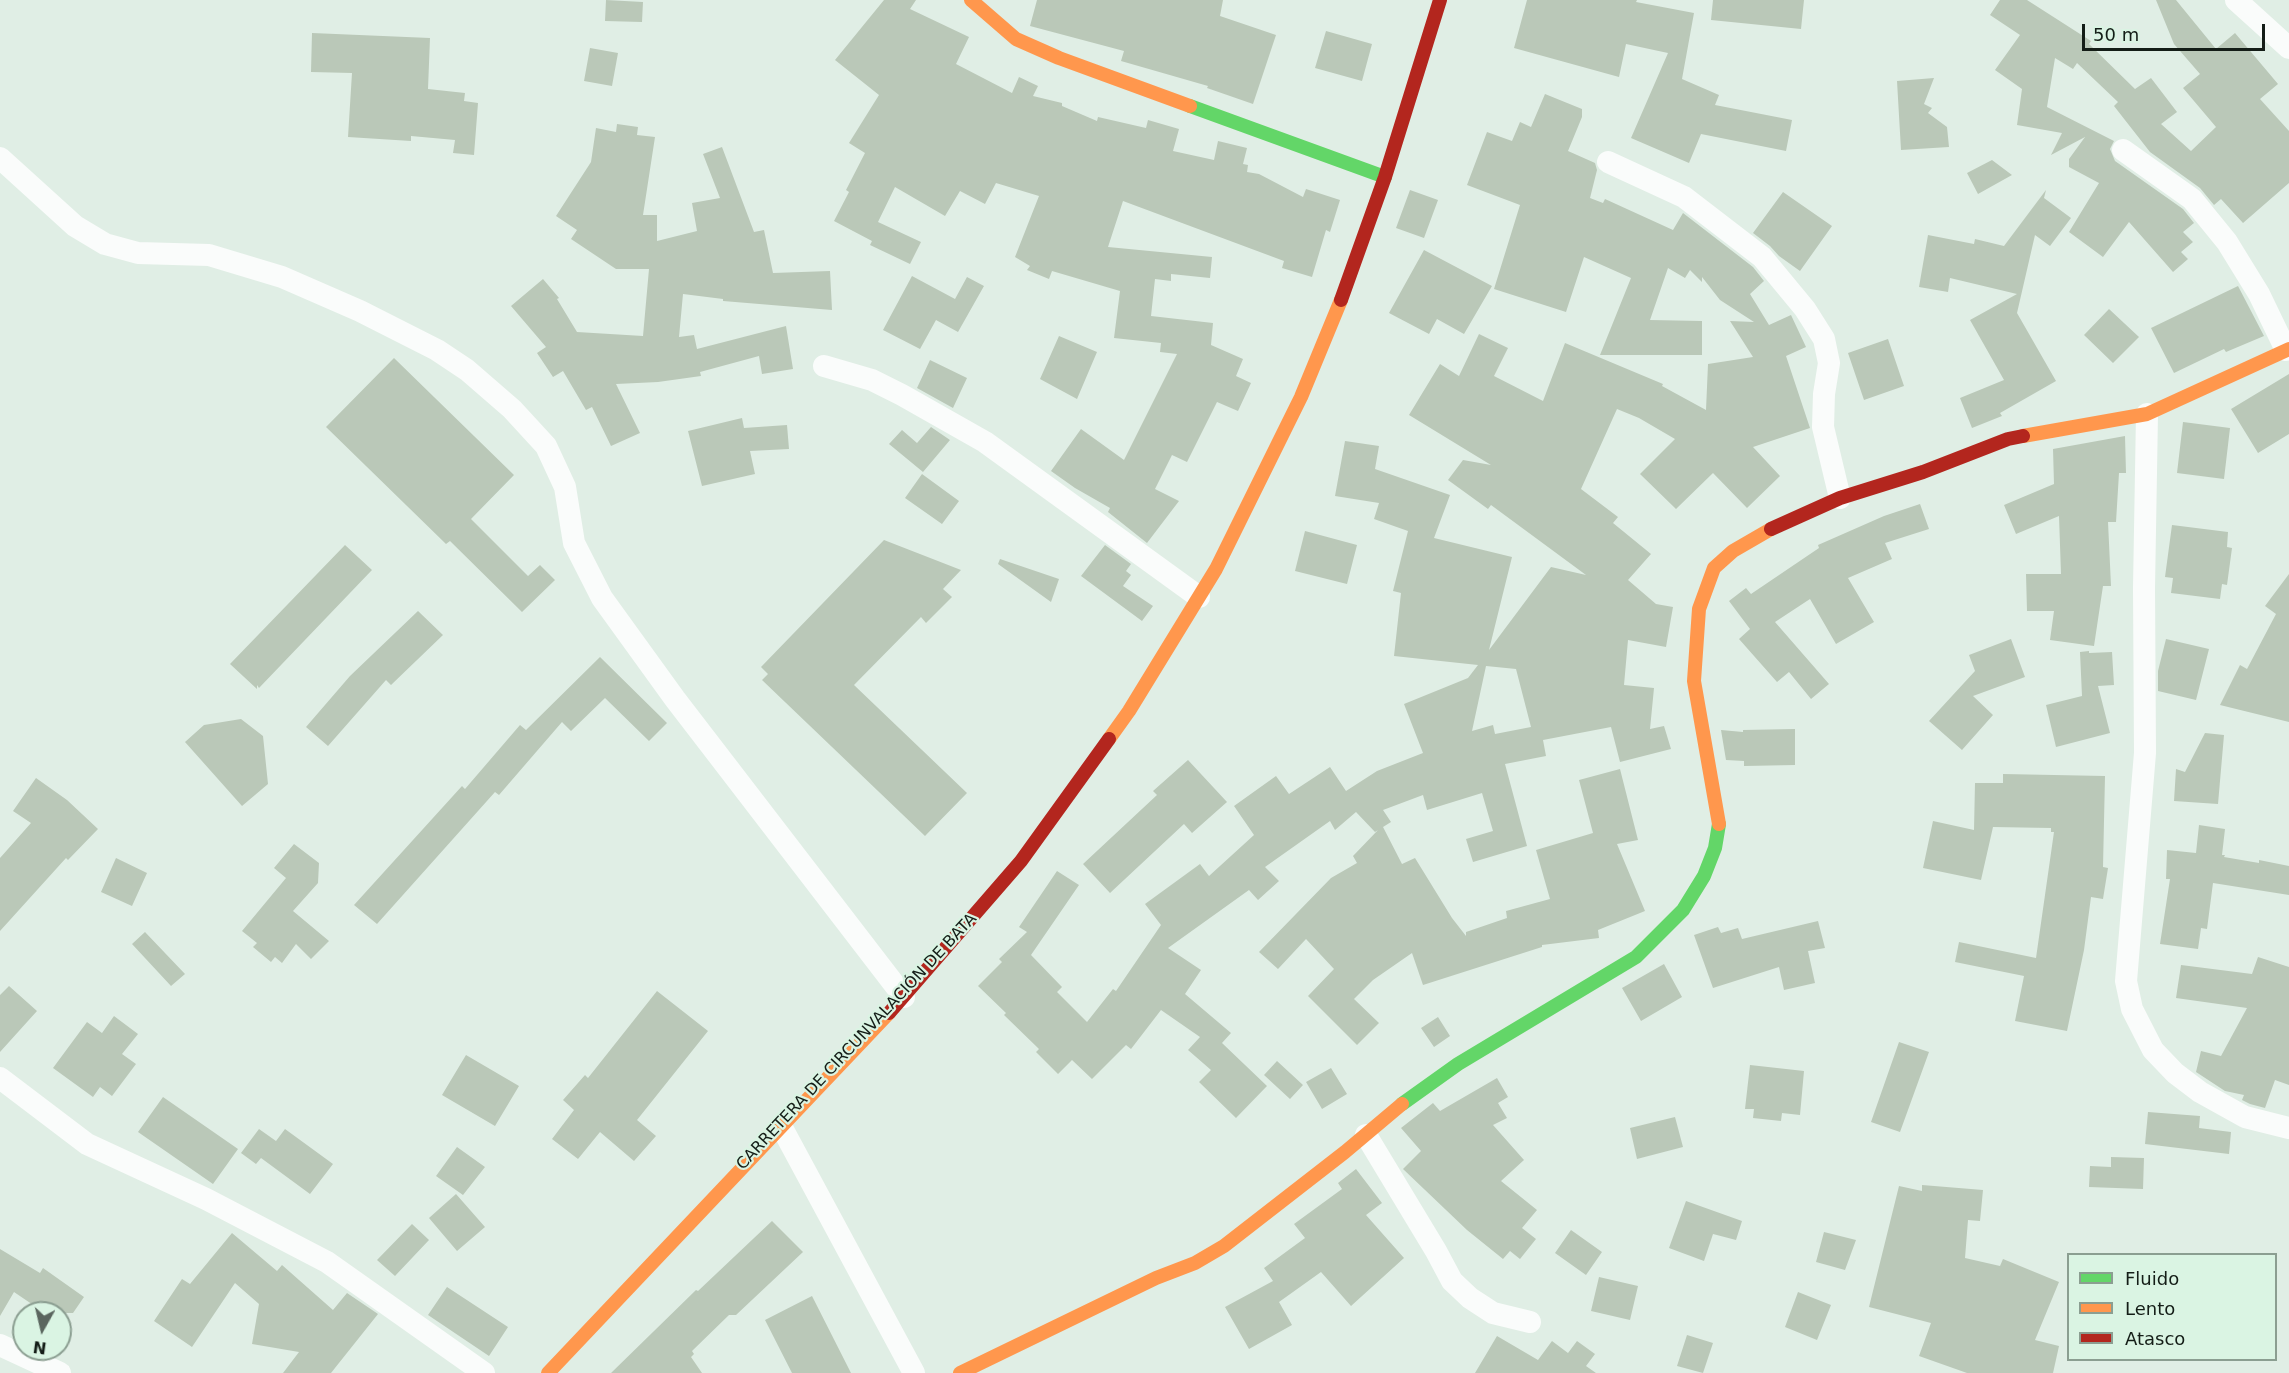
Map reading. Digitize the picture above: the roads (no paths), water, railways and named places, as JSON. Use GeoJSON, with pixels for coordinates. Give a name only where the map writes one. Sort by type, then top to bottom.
{"type":"FeatureCollection","features":[{"type":"Feature","properties":{"kind":"street"},"geometry":{"type":"LineString","coordinates":[[971,0],[1016,39],[1059,58],[1385,177]]}},
{"type":"Feature","properties":{"kind":"street","name":"CARRETERA DE CIRCUNVALACIÓN DE BATA"},"geometry":{"type":"LineString","coordinates":[[548,1373],[904,997],[1021,861],[1129,711],[1216,569],[1302,397],[1337,310],[1385,177],[1440,0]]}},
{"type":"Feature","properties":{"kind":"street"},"geometry":{"type":"LineString","coordinates":[[2236,0],[2289,48]]}},
{"type":"Feature","properties":{"kind":"street"},"geometry":{"type":"LineString","coordinates":[[960,1373],[1156,1278],[1196,1263],[1224,1246],[1366,1135],[1411,1096],[1458,1064],[1636,957],[1683,910],[1704,876],[1714,848],[1719,822],[1694,681],[1699,609],[1714,568],[1733,551],[1775,526],[1840,498],[1923,472],[2007,439],[2147,414],[2287,350],[2259,294],[2227,242],[2192,200],[2123,150]]}},
{"type":"Feature","properties":{"kind":"street"},"geometry":{"type":"LineString","coordinates":[[0,159],[75,226],[105,244],[138,253],[209,255],[282,278],[360,311],[437,350],[467,370],[512,409],[546,446],[564,487],[574,543],[602,598],[675,699],[904,997]]}},
{"type":"Feature","properties":{"kind":"street"},"geometry":{"type":"LineString","coordinates":[[1608,162],[1684,197],[1762,257],[1805,309],[1824,339],[1829,363],[1823,427],[1840,498]]}},
{"type":"Feature","properties":{"kind":"street"},"geometry":{"type":"LineString","coordinates":[[824,366],[872,380],[977,437],[1199,597]]}},
{"type":"Feature","properties":{"kind":"street"},"geometry":{"type":"LineString","coordinates":[[2147,414],[2144,588],[2145,753],[2126,981],[2132,1009],[2153,1050],[2175,1073],[2192,1086],[2246,1117],[2289,1128]]}},
{"type":"Feature","properties":{"kind":"street"},"geometry":{"type":"LineString","coordinates":[[0,1078],[87,1144],[206,1199],[327,1262],[484,1373]]}},
{"type":"Feature","properties":{"kind":"street"},"geometry":{"type":"LineString","coordinates":[[781,1126],[914,1373]]}},
{"type":"Feature","properties":{"kind":"street"},"geometry":{"type":"LineString","coordinates":[[1366,1135],[1452,1281],[1470,1298],[1493,1313],[1530,1322]]}},
{"type":"Feature","properties":{"kind":"street"},"geometry":{"type":"LineString","coordinates":[[0,1345],[60,1373]]}}]}
